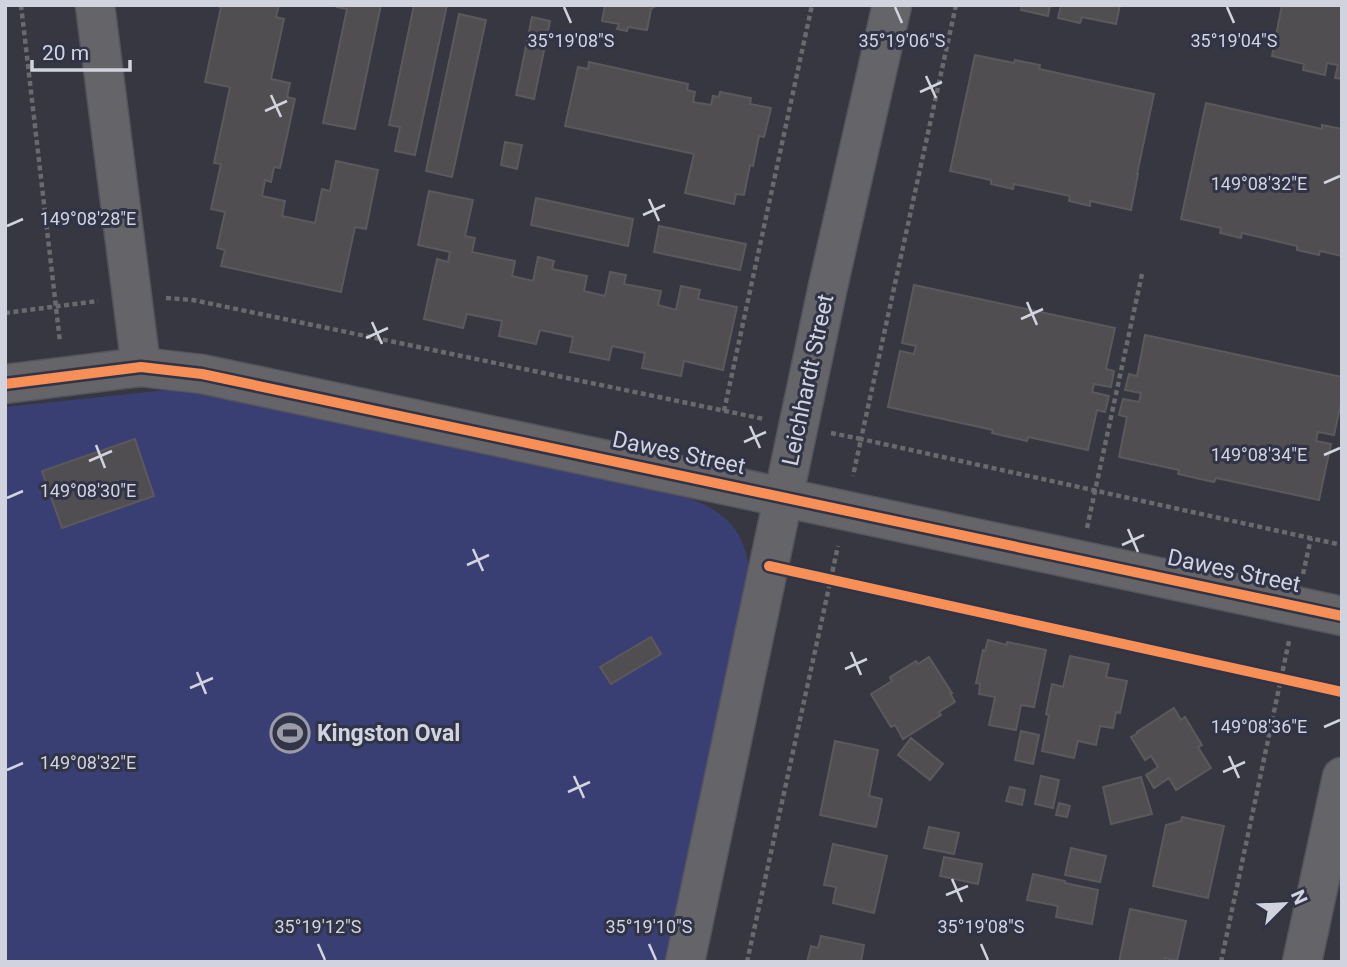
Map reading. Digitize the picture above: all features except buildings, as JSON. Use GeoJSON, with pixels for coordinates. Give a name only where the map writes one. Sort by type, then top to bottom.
{"type":"FeatureCollection","features":[{"type":"Feature","properties":{"kind":"street"},"geometry":{"type":"LineString","coordinates":[[95,5],[141,367]]}},
{"type":"Feature","properties":{"kind":"street","name":"Leichhardt Street"},"geometry":{"type":"LineString","coordinates":[[685,962],[831,273],[892,5]]}},
{"type":"Feature","properties":{"kind":"street","name":"Dawes Street"},"geometry":{"type":"LineString","coordinates":[[5,384],[141,367],[202,374],[1342,616]]}},
{"type":"Feature","properties":{"kind":"street"},"geometry":{"type":"LineString","coordinates":[[1303,962],[1342,776]]}},
{"type":"Feature","properties":{"kind":"path"},"geometry":{"type":"LineString","coordinates":[[21,5],[64,377]]}},
{"type":"Feature","properties":{"kind":"path"},"geometry":{"type":"LineString","coordinates":[[724,411],[812,5]]}},
{"type":"Feature","properties":{"kind":"path"},"geometry":{"type":"LineString","coordinates":[[747,962],[956,5]]}},
{"type":"Feature","properties":{"kind":"path"},"geometry":{"type":"LineString","coordinates":[[1081,560],[1142,274]]}},
{"type":"Feature","properties":{"kind":"path"},"geometry":{"type":"LineString","coordinates":[[5,313],[56,308],[132,295],[193,300],[861,439],[1342,545]]}},
{"type":"Feature","properties":{"kind":"path"},"geometry":{"type":"LineString","coordinates":[[1221,962],[1311,538]]}},
{"type":"Feature","properties":{"kind":"path"},"geometry":{"type":"LineString","coordinates":[[769,566],[844,582]]}},
{"type":"Feature","properties":{"kind":"path"},"geometry":{"type":"LineString","coordinates":[[1267,676],[1293,682]]}},
{"type":"Feature","properties":{"kind":"shaded area","name":"Kingston Oval"},"geometry":{"type":"Polygon","coordinates":[[[181,390],[680,496],[708,506],[729,522],[743,544],[749,574],[667,962],[5,962],[5,407],[181,390]]]}},
{"type":"Feature","properties":{"kind":"cycle path"},"geometry":{"type":"LineString","coordinates":[[5,384],[141,367],[202,374],[1342,616]]}},
{"type":"Feature","properties":{"kind":"cycle path"},"geometry":{"type":"LineString","coordinates":[[769,566],[1342,692]]}},
{"type":"Feature","properties":{"kind":"place","name":"Kingston Oval"},"geometry":{"type":"Point","coordinates":[290,733]}}]}
